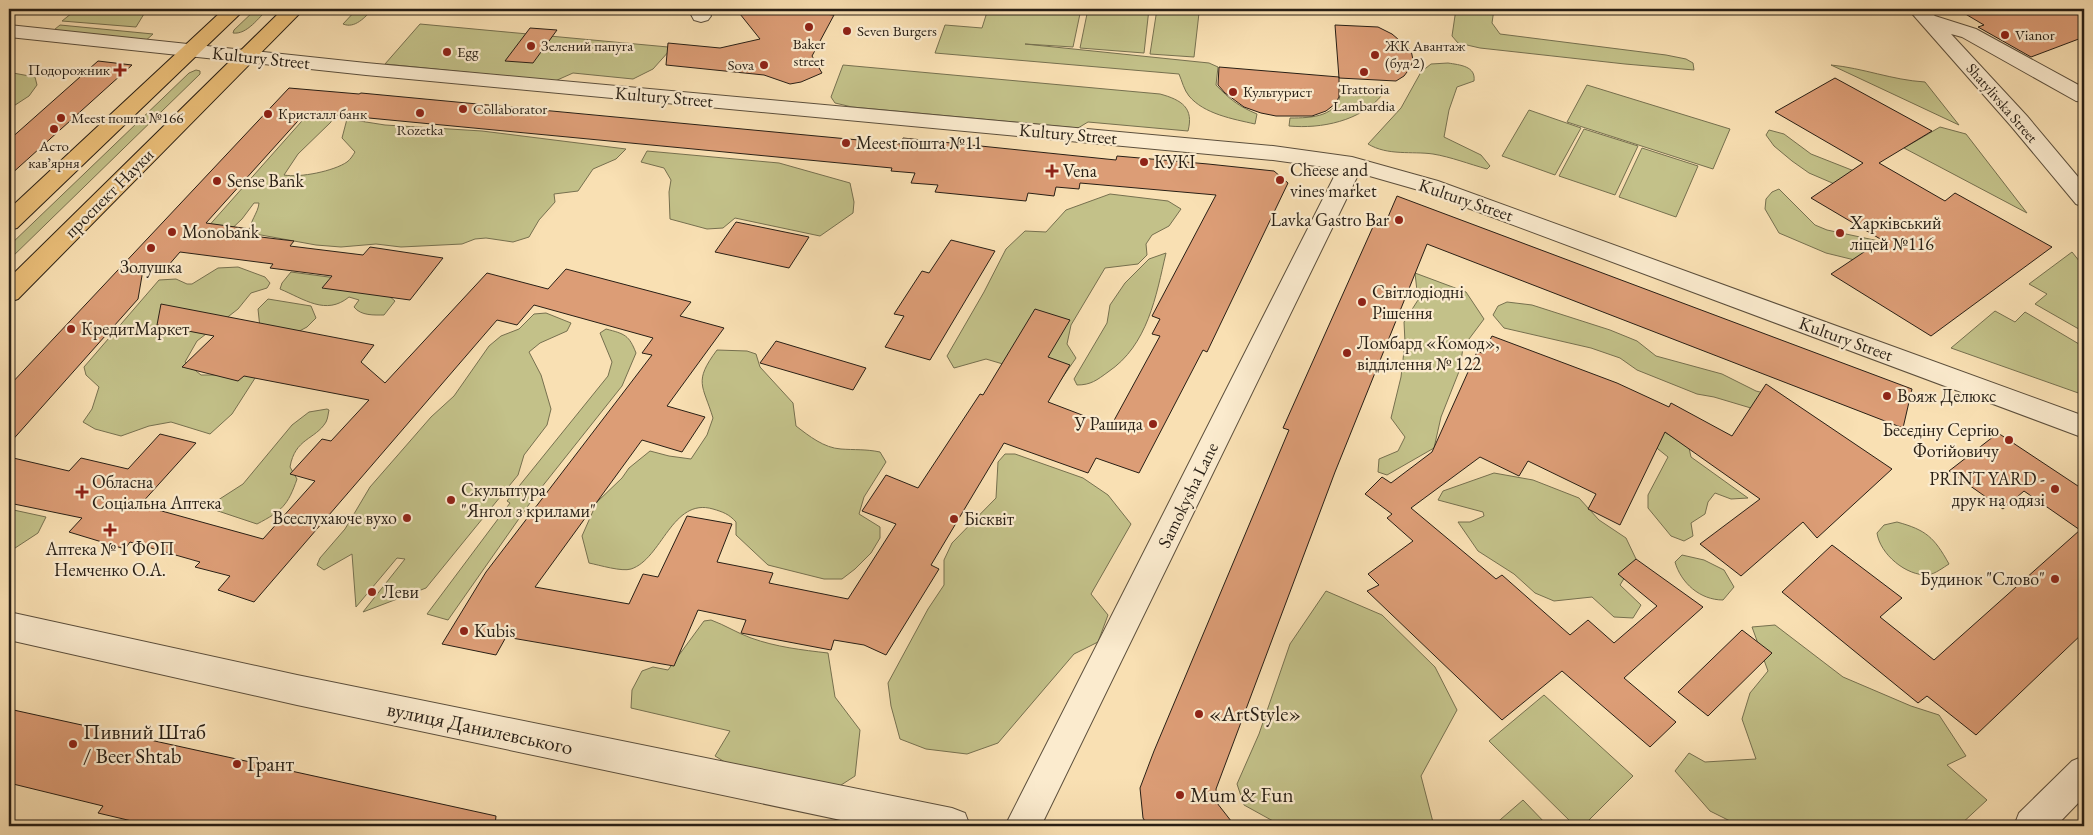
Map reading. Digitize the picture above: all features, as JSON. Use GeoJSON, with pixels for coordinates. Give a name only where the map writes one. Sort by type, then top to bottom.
{"type":"FeatureCollection","features":[{"type":"Feature","properties":{"kind":"main road"},"geometry":{"type":"LineString","coordinates":[[9,222],[236,9]]}},
{"type":"Feature","properties":{"kind":"main road","name":"проспект Науки"},"geometry":{"type":"LineString","coordinates":[[9,293],[294,9]]}},
{"type":"Feature","properties":{"kind":"street"},"geometry":{"type":"LineString","coordinates":[[1924,14],[1969,33],[2084,96]]}},
{"type":"Feature","properties":{"kind":"street","name":"Shatylivska Street"},"geometry":{"type":"LineString","coordinates":[[1924,14],[2019,121],[2084,199]]}},
{"type":"Feature","properties":{"kind":"street","name":"Kultury Street"},"geometry":{"type":"LineString","coordinates":[[9,31],[246,57],[1263,152],[1352,164],[1430,186],[2084,427]]}},
{"type":"Feature","properties":{"kind":"street","name":"Samokysha Lane"},"geometry":{"type":"LineString","coordinates":[[1023,826],[1352,164]]}},
{"type":"Feature","properties":{"kind":"street","name":"вулиця Данилевського"},"geometry":{"type":"LineString","coordinates":[[9,626],[297,690],[952,826]]}},
{"type":"Feature","properties":{"kind":"street"},"geometry":{"type":"LineString","coordinates":[[2032,826],[2084,773]]}},
{"type":"Feature","properties":{"kind":"shaded area"},"geometry":{"type":"Polygon","coordinates":[[[77,9],[147,9],[136,27],[62,21],[77,9]]]}},
{"type":"Feature","properties":{"kind":"shaded area"},"geometry":{"type":"Polygon","coordinates":[[[256,9],[268,9],[248,28],[238,33],[233,33],[234,30],[256,9]]]}},
{"type":"Feature","properties":{"kind":"shaded area"},"geometry":{"type":"Polygon","coordinates":[[[357,9],[373,9],[356,24],[343,24],[357,9]]]}},
{"type":"Feature","properties":{"kind":"shaded area"},"geometry":{"type":"Polygon","coordinates":[[[988,9],[1081,9],[1073,47],[1025,44],[1209,63],[1218,67],[1216,85],[1235,102],[1257,114],[1255,124],[1219,115],[1195,102],[1187,94],[1179,74],[935,53],[945,25],[982,28],[988,9]]]}},
{"type":"Feature","properties":{"kind":"shaded area"},"geometry":{"type":"Polygon","coordinates":[[[1088,9],[1149,9],[1144,53],[1080,48],[1088,9]]]}},
{"type":"Feature","properties":{"kind":"shaded area"},"geometry":{"type":"Polygon","coordinates":[[[1157,9],[1199,13],[1194,57],[1150,54],[1157,9]]]}},
{"type":"Feature","properties":{"kind":"shaded area"},"geometry":{"type":"Polygon","coordinates":[[[1456,9],[1494,9],[1492,23],[1500,34],[1666,55],[1686,59],[1693,63],[1694,70],[1480,48],[1458,43],[1452,36],[1456,9]]]}},
{"type":"Feature","properties":{"kind":"shaded area"},"geometry":{"type":"Polygon","coordinates":[[[420,24],[668,47],[670,50],[653,69],[633,79],[573,73],[555,81],[385,64],[420,24]]]}},
{"type":"Feature","properties":{"kind":"shaded area"},"geometry":{"type":"Polygon","coordinates":[[[60,25],[153,34],[143,43],[49,34],[60,25]]]}},
{"type":"Feature","properties":{"kind":"shaded area"},"geometry":{"type":"Polygon","coordinates":[[[1448,63],[1470,69],[1474,76],[1474,81],[1457,87],[1449,110],[1444,137],[1481,155],[1490,166],[1487,169],[1440,155],[1392,152],[1368,144],[1401,108],[1421,72],[1431,64],[1448,63]]]}},
{"type":"Feature","properties":{"kind":"shaded area"},"geometry":{"type":"Polygon","coordinates":[[[843,65],[1160,94],[1180,102],[1188,111],[1188,131],[1088,122],[1078,128],[852,107],[835,103],[831,97],[843,65]]]}},
{"type":"Feature","properties":{"kind":"shaded area"},"geometry":{"type":"Polygon","coordinates":[[[1831,65],[1925,82],[1959,125],[1831,65]]]}},
{"type":"Feature","properties":{"kind":"shaded area"},"geometry":{"type":"Polygon","coordinates":[[[196,70],[200,71],[200,74],[9,260],[9,246],[189,73],[196,70]]]}},
{"type":"Feature","properties":{"kind":"shaded area"},"geometry":{"type":"Polygon","coordinates":[[[13,73],[35,77],[37,85],[29,96],[9,109],[9,75],[13,73]]]}},
{"type":"Feature","properties":{"kind":"shaded area"},"geometry":{"type":"Polygon","coordinates":[[[1587,85],[1730,129],[1713,169],[1567,122],[1587,85]]]}},
{"type":"Feature","properties":{"kind":"shaded area"},"geometry":{"type":"Polygon","coordinates":[[[1341,90],[1382,95],[1363,111],[1340,121],[1314,126],[1289,126],[1290,118],[1315,116],[1330,111],[1339,99],[1341,90]]]}},
{"type":"Feature","properties":{"kind":"shaded area"},"geometry":{"type":"Polygon","coordinates":[[[317,104],[332,112],[331,122],[298,154],[284,175],[299,176],[317,173],[348,161],[355,152],[342,138],[347,119],[385,125],[482,131],[626,149],[616,159],[593,169],[578,191],[554,194],[555,202],[539,220],[529,237],[513,242],[486,238],[475,239],[462,244],[401,247],[376,244],[341,247],[316,245],[250,233],[259,203],[254,203],[242,219],[223,237],[206,229],[317,104]]]}},
{"type":"Feature","properties":{"kind":"shaded area"},"geometry":{"type":"Polygon","coordinates":[[[1529,110],[1581,128],[1555,175],[1502,156],[1529,110]]]}},
{"type":"Feature","properties":{"kind":"shaded area"},"geometry":{"type":"Polygon","coordinates":[[[1940,127],[1966,134],[2027,213],[1904,148],[1940,127]]]}},
{"type":"Feature","properties":{"kind":"shaded area"},"geometry":{"type":"Polygon","coordinates":[[[1584,129],[1638,146],[1615,195],[1559,176],[1584,129]]]}},
{"type":"Feature","properties":{"kind":"shaded area"},"geometry":{"type":"Polygon","coordinates":[[[1769,130],[1784,134],[1811,154],[1877,180],[1837,185],[1809,173],[1774,146],[1766,135],[1769,130]]]}},
{"type":"Feature","properties":{"kind":"shaded area"},"geometry":{"type":"Polygon","coordinates":[[[1642,148],[1698,166],[1676,217],[1619,197],[1642,148]]]}},
{"type":"Feature","properties":{"kind":"shaded area"},"geometry":{"type":"Polygon","coordinates":[[[647,151],[779,163],[850,183],[854,202],[853,213],[820,236],[735,218],[723,228],[707,229],[670,219],[669,192],[671,180],[664,168],[641,162],[647,151]]]}},
{"type":"Feature","properties":{"kind":"shaded area"},"geometry":{"type":"Polygon","coordinates":[[[1779,189],[1815,225],[1827,230],[1879,241],[1900,258],[1875,265],[1826,253],[1779,233],[1765,209],[1766,199],[1772,192],[1779,189]]]}},
{"type":"Feature","properties":{"kind":"shaded area"},"geometry":{"type":"Polygon","coordinates":[[[1110,194],[1168,201],[1181,209],[1169,226],[1152,235],[1146,244],[1147,255],[1138,264],[1105,268],[1071,325],[1067,344],[1076,358],[1060,381],[986,359],[954,368],[947,356],[1006,249],[1025,231],[1046,232],[1066,210],[1110,194]]]}},
{"type":"Feature","properties":{"kind":"shaded area"},"geometry":{"type":"Polygon","coordinates":[[[2072,252],[2084,267],[2084,332],[2035,304],[2047,294],[2029,284],[2072,252]]]}},
{"type":"Feature","properties":{"kind":"shaded area"},"geometry":{"type":"Polygon","coordinates":[[[1166,253],[1154,302],[1133,348],[1122,361],[1108,372],[1090,383],[1077,385],[1074,379],[1107,323],[1110,305],[1125,283],[1149,259],[1166,253]]]}},
{"type":"Feature","properties":{"kind":"shaded area"},"geometry":{"type":"Polygon","coordinates":[[[238,267],[265,277],[270,283],[267,288],[251,293],[238,309],[197,341],[185,362],[201,375],[257,375],[232,414],[210,434],[171,422],[149,426],[121,436],[95,429],[83,422],[92,409],[99,387],[86,375],[84,367],[159,280],[176,279],[192,284],[218,268],[238,267]]]}},
{"type":"Feature","properties":{"kind":"shaded area"},"geometry":{"type":"Polygon","coordinates":[[[291,272],[336,278],[381,289],[395,301],[384,315],[360,312],[354,307],[359,300],[349,297],[340,303],[332,305],[315,304],[280,289],[282,283],[291,272]]]}},
{"type":"Feature","properties":{"kind":"shaded area"},"geometry":{"type":"Polygon","coordinates":[[[1415,273],[1466,292],[1484,319],[1463,347],[1460,369],[1441,417],[1434,448],[1387,475],[1378,472],[1379,459],[1398,451],[1405,437],[1391,418],[1401,377],[1405,342],[1404,322],[1418,300],[1415,273]]]}},
{"type":"Feature","properties":{"kind":"shaded area"},"geometry":{"type":"Polygon","coordinates":[[[268,299],[311,306],[316,318],[307,327],[290,336],[260,328],[258,309],[268,299]]]}},
{"type":"Feature","properties":{"kind":"shaded area"},"geometry":{"type":"Polygon","coordinates":[[[1507,302],[1532,305],[1610,330],[1637,341],[1656,356],[1722,374],[1756,391],[1784,398],[1781,417],[1714,397],[1697,394],[1637,370],[1620,358],[1591,348],[1504,328],[1493,315],[1498,306],[1507,302]]]}},
{"type":"Feature","properties":{"kind":"shaded area"},"geometry":{"type":"Polygon","coordinates":[[[1995,311],[2015,322],[2025,312],[2084,347],[2084,395],[1951,348],[1995,311]]]}},
{"type":"Feature","properties":{"kind":"shaded area"},"geometry":{"type":"Polygon","coordinates":[[[546,313],[571,323],[567,331],[540,343],[529,352],[541,375],[551,409],[547,425],[524,455],[518,475],[426,588],[363,612],[405,559],[397,558],[356,607],[352,554],[324,570],[317,565],[320,558],[345,529],[370,487],[431,417],[454,396],[489,346],[501,336],[519,329],[534,314],[546,313]]]}},
{"type":"Feature","properties":{"kind":"shaded area"},"geometry":{"type":"Polygon","coordinates":[[[606,329],[626,336],[636,353],[622,386],[537,493],[448,620],[427,614],[510,503],[507,501],[608,376],[612,362],[600,333],[606,329]]]}},
{"type":"Feature","properties":{"kind":"shaded area"},"geometry":{"type":"Polygon","coordinates":[[[717,350],[747,351],[756,354],[760,367],[793,403],[796,426],[811,437],[835,448],[880,452],[886,462],[864,497],[859,514],[880,527],[880,538],[871,553],[842,579],[824,579],[768,565],[736,535],[736,522],[731,517],[713,509],[699,508],[687,512],[677,520],[651,554],[642,563],[631,569],[616,569],[589,563],[582,536],[597,502],[622,478],[629,468],[650,451],[691,459],[707,435],[713,418],[702,384],[705,369],[717,350]]]}},
{"type":"Feature","properties":{"kind":"shaded area"},"geometry":{"type":"Polygon","coordinates":[[[329,410],[328,418],[322,428],[296,450],[290,467],[297,479],[287,501],[278,511],[257,524],[212,509],[215,502],[243,484],[292,425],[309,412],[329,410]]]}},
{"type":"Feature","properties":{"kind":"shaded area"},"geometry":{"type":"Polygon","coordinates":[[[1660,429],[1689,448],[1691,457],[1748,498],[1731,499],[1715,493],[1708,502],[1705,514],[1691,523],[1693,536],[1684,541],[1671,536],[1648,508],[1648,495],[1668,457],[1653,445],[1660,429]]]}},
{"type":"Feature","properties":{"kind":"shaded area"},"geometry":{"type":"Polygon","coordinates":[[[1005,454],[1015,454],[1083,478],[1108,495],[1131,524],[1091,594],[1108,615],[1098,642],[1074,654],[998,743],[967,754],[926,749],[900,739],[891,706],[888,683],[928,609],[944,585],[944,560],[952,543],[996,498],[998,462],[1005,454]]]}},
{"type":"Feature","properties":{"kind":"shaded area"},"geometry":{"type":"Polygon","coordinates":[[[1494,473],[1533,480],[1579,498],[1599,520],[1626,538],[1636,559],[1620,585],[1641,605],[1633,618],[1614,617],[1592,597],[1554,601],[1535,593],[1514,574],[1478,551],[1458,522],[1470,522],[1484,516],[1483,512],[1438,500],[1443,491],[1494,473]]]}},
{"type":"Feature","properties":{"kind":"shaded area"},"geometry":{"type":"Polygon","coordinates":[[[9,509],[46,517],[38,533],[9,552],[9,509]]]}},
{"type":"Feature","properties":{"kind":"shaded area"},"geometry":{"type":"Polygon","coordinates":[[[1897,522],[1915,528],[1928,536],[1939,547],[1949,564],[1928,575],[1911,572],[1895,562],[1883,549],[1877,533],[1884,525],[1897,522]]]}},
{"type":"Feature","properties":{"kind":"shaded area"},"geometry":{"type":"Polygon","coordinates":[[[1682,555],[1704,560],[1724,570],[1734,587],[1723,600],[1699,594],[1687,583],[1678,570],[1675,562],[1682,555]]]}},
{"type":"Feature","properties":{"kind":"shaded area"},"geometry":{"type":"Polygon","coordinates":[[[1326,591],[1382,615],[1435,667],[1457,710],[1421,776],[1434,826],[1282,826],[1244,805],[1237,784],[1259,734],[1290,644],[1326,591]]]}},
{"type":"Feature","properties":{"kind":"shaded area"},"geometry":{"type":"Polygon","coordinates":[[[711,620],[746,636],[770,644],[828,653],[835,697],[860,730],[855,776],[838,787],[733,767],[715,756],[730,731],[631,708],[632,690],[642,671],[653,667],[668,670],[704,621],[711,620]]]}},
{"type":"Feature","properties":{"kind":"shaded area"},"geometry":{"type":"Polygon","coordinates":[[[1775,625],[1843,677],[1911,706],[1939,715],[1966,756],[1947,765],[1987,800],[1959,826],[1740,826],[1710,811],[1675,771],[1689,753],[1705,762],[1756,759],[1742,719],[1750,693],[1768,671],[1752,627],[1775,625]]]}},
{"type":"Feature","properties":{"kind":"shaded area"},"geometry":{"type":"Polygon","coordinates":[[[1544,695],[1633,776],[1583,826],[1575,826],[1489,741],[1544,695]]]}},
{"type":"Feature","properties":{"kind":"shaded area"},"geometry":{"type":"Polygon","coordinates":[[[1523,800],[1548,826],[1493,826],[1523,800]]]}},
{"type":"Feature","properties":{"kind":"building"},"geometry":{"type":"Polygon","coordinates":[[[736,9],[795,9],[794,11],[834,15],[812,56],[822,73],[801,82],[790,84],[764,75],[666,65],[668,43],[720,48],[760,39],[736,9]]]}},
{"type":"Feature","properties":{"kind":"building"},"geometry":{"type":"Polygon","coordinates":[[[1957,9],[2084,9],[2084,37],[2031,57],[1978,27],[1984,25],[1957,9]]]}},
{"type":"Feature","properties":{"kind":"building","name":"ЖК Авантаж (буд 2)"},"geometry":{"type":"Polygon","coordinates":[[[1335,25],[1378,27],[1392,34],[1411,50],[1413,60],[1410,68],[1404,76],[1396,81],[1339,78],[1335,25]]]}},
{"type":"Feature","properties":{"kind":"building","name":"Зелений папуга"},"geometry":{"type":"Polygon","coordinates":[[[530,28],[557,30],[533,63],[505,61],[530,28]]]}},
{"type":"Feature","properties":{"kind":"building"},"geometry":{"type":"Polygon","coordinates":[[[98,61],[132,65],[9,176],[9,140],[98,61]]]}},
{"type":"Feature","properties":{"kind":"building"},"geometry":{"type":"Polygon","coordinates":[[[1219,67],[1339,77],[1339,97],[1335,104],[1326,111],[1312,116],[1276,116],[1261,113],[1244,107],[1225,93],[1218,85],[1219,67]]]}},
{"type":"Feature","properties":{"kind":"building"},"geometry":{"type":"Polygon","coordinates":[[[1835,78],[1932,131],[1879,163],[1945,201],[1955,193],[2052,247],[1931,336],[1831,274],[1882,240],[1811,198],[1863,163],[1775,112],[1835,78]]]}},
{"type":"Feature","properties":{"kind":"building"},"geometry":{"type":"Polygon","coordinates":[[[289,88],[361,93],[901,144],[903,138],[1116,160],[1117,156],[1208,164],[1274,171],[1288,183],[1207,352],[1203,350],[1139,473],[1096,458],[1088,473],[1004,443],[931,565],[939,569],[886,655],[864,645],[834,640],[831,650],[741,633],[746,620],[698,610],[674,666],[506,637],[496,655],[442,644],[486,572],[652,355],[642,353],[653,338],[534,305],[517,325],[497,320],[254,602],[218,590],[230,576],[195,567],[200,562],[130,542],[125,549],[69,532],[82,518],[9,503],[9,457],[69,471],[81,458],[128,469],[160,434],[196,443],[140,505],[263,539],[315,481],[290,474],[322,439],[331,441],[369,400],[244,376],[238,381],[182,367],[214,336],[157,325],[161,304],[374,345],[361,362],[385,383],[487,273],[548,289],[566,269],[691,302],[680,316],[724,328],[667,406],[705,417],[682,452],[642,440],[535,587],[629,604],[643,574],[658,577],[687,516],[732,524],[717,562],[773,573],[769,583],[848,599],[896,524],[862,511],[886,475],[918,488],[980,394],[983,395],[1035,309],[1070,320],[1048,357],[1070,365],[1048,402],[1111,426],[1160,336],[1152,334],[1160,319],[1152,316],[1216,195],[1080,183],[1079,189],[1056,187],[1054,196],[1028,193],[1026,201],[935,192],[938,185],[911,183],[915,173],[891,171],[892,168],[306,112],[206,223],[250,229],[244,235],[294,241],[290,246],[363,255],[370,247],[443,258],[410,300],[322,288],[332,276],[270,268],[273,264],[180,252],[167,267],[144,264],[138,299],[9,444],[9,386],[289,88]]]}},
{"type":"Feature","properties":{"kind":"building"},"geometry":{"type":"Polygon","coordinates":[[[1397,196],[1912,389],[1903,428],[1427,244],[1335,472],[1216,789],[1217,803],[1235,826],[1148,826],[1143,818],[1140,788],[1154,751],[1289,430],[1283,428],[1376,220],[1385,224],[1397,196]]]}},
{"type":"Feature","properties":{"kind":"building"},"geometry":{"type":"Polygon","coordinates":[[[736,222],[809,237],[789,268],[715,252],[736,222]]]}},
{"type":"Feature","properties":{"kind":"building"},"geometry":{"type":"Polygon","coordinates":[[[951,240],[995,251],[930,360],[885,347],[904,316],[894,314],[922,271],[929,273],[951,240]]]}},
{"type":"Feature","properties":{"kind":"building"},"geometry":{"type":"Polygon","coordinates":[[[1492,336],[1617,383],[1669,407],[1671,403],[1732,436],[1766,384],[1892,469],[1817,538],[1803,522],[1741,576],[1700,544],[1760,499],[1665,432],[1620,525],[1588,509],[1596,494],[1528,461],[1519,476],[1480,457],[1411,508],[1496,579],[1502,575],[1570,635],[1588,620],[1614,643],[1657,606],[1618,574],[1636,559],[1703,607],[1624,678],[1676,722],[1650,747],[1562,671],[1502,720],[1367,591],[1379,585],[1368,574],[1413,541],[1387,518],[1392,514],[1365,494],[1382,477],[1391,483],[1432,452],[1477,352],[1483,353],[1492,336]]]}},
{"type":"Feature","properties":{"kind":"building"},"geometry":{"type":"Polygon","coordinates":[[[776,341],[866,368],[853,390],[760,363],[776,341]]]}},
{"type":"Feature","properties":{"kind":"building","name":"Будинок \"Слово\""},"geometry":{"type":"Polygon","coordinates":[[[1998,433],[2084,490],[2084,632],[1976,735],[1927,696],[1918,703],[1782,592],[1832,545],[1902,598],[1880,617],[1934,660],[2080,530],[2024,491],[2003,509],[1949,471],[1998,433]]]}},
{"type":"Feature","properties":{"kind":"building"},"geometry":{"type":"Polygon","coordinates":[[[1742,630],[1772,653],[1708,716],[1678,692],[1742,630]]]}},
{"type":"Feature","properties":{"kind":"building"},"geometry":{"type":"Polygon","coordinates":[[[9,709],[496,816],[495,826],[153,826],[98,813],[103,806],[9,783],[9,709]]]}},
{"type":"Feature","properties":{"kind":"place","name":"Baker street"},"geometry":{"type":"Point","coordinates":[809,27]}},
{"type":"Feature","properties":{"kind":"place","name":"Seven Burgers"},"geometry":{"type":"Point","coordinates":[847,31]}},
{"type":"Feature","properties":{"kind":"place","name":"Vianor"},"geometry":{"type":"Point","coordinates":[2005,35]}},
{"type":"Feature","properties":{"kind":"place","name":"Зелений папуга"},"geometry":{"type":"Point","coordinates":[531,46]}},
{"type":"Feature","properties":{"kind":"place","name":"Egg"},"geometry":{"type":"Point","coordinates":[447,52]}},
{"type":"Feature","properties":{"kind":"place","name":"ЖК Авантаж (буд 2)"},"geometry":{"type":"Point","coordinates":[1375,55]}},
{"type":"Feature","properties":{"kind":"place","name":"Sova"},"geometry":{"type":"Point","coordinates":[764,65]}},
{"type":"Feature","properties":{"kind":"place","name":"Подорожник"},"geometry":{"type":"Point","coordinates":[120,70]}},
{"type":"Feature","properties":{"kind":"place","name":"Trattoria Lambardia"},"geometry":{"type":"Point","coordinates":[1364,72]}},
{"type":"Feature","properties":{"kind":"place","name":"Культурист"},"geometry":{"type":"Point","coordinates":[1233,92]}},
{"type":"Feature","properties":{"kind":"place","name":"Collaborator"},"geometry":{"type":"Point","coordinates":[463,109]}},
{"type":"Feature","properties":{"kind":"place","name":"Rozetka"},"geometry":{"type":"Point","coordinates":[420,113]}},
{"type":"Feature","properties":{"kind":"place","name":"Кристалл банк"},"geometry":{"type":"Point","coordinates":[268,114]}},
{"type":"Feature","properties":{"kind":"place","name":"Meest пошта №166"},"geometry":{"type":"Point","coordinates":[61,118]}},
{"type":"Feature","properties":{"kind":"place","name":"Асто кавʼярня"},"geometry":{"type":"Point","coordinates":[54,129]}},
{"type":"Feature","properties":{"kind":"place","name":"Meest пошта №11"},"geometry":{"type":"Point","coordinates":[846,143]}},
{"type":"Feature","properties":{"kind":"place","name":"КУКІ"},"geometry":{"type":"Point","coordinates":[1144,162]}},
{"type":"Feature","properties":{"kind":"place","name":"Vena"},"geometry":{"type":"Point","coordinates":[1052,171]}},
{"type":"Feature","properties":{"kind":"place","name":"Сheese and vines market"},"geometry":{"type":"Point","coordinates":[1280,180]}},
{"type":"Feature","properties":{"kind":"place","name":"Sense Bank"},"geometry":{"type":"Point","coordinates":[217,181]}},
{"type":"Feature","properties":{"kind":"place","name":"Lavka Gastro Bar"},"geometry":{"type":"Point","coordinates":[1399,220]}},
{"type":"Feature","properties":{"kind":"place","name":"Monobank"},"geometry":{"type":"Point","coordinates":[172,232]}},
{"type":"Feature","properties":{"kind":"place","name":"Харківський ліцей №116"},"geometry":{"type":"Point","coordinates":[1840,233]}},
{"type":"Feature","properties":{"kind":"place","name":"Золушка"},"geometry":{"type":"Point","coordinates":[151,248]}},
{"type":"Feature","properties":{"kind":"place","name":"Світлодіодні Рішення"},"geometry":{"type":"Point","coordinates":[1362,302]}},
{"type":"Feature","properties":{"kind":"place","name":"КредитМаркет"},"geometry":{"type":"Point","coordinates":[71,329]}},
{"type":"Feature","properties":{"kind":"place","name":"Ломбард «Комод», відділення № 122"},"geometry":{"type":"Point","coordinates":[1347,353]}},
{"type":"Feature","properties":{"kind":"place","name":"Вояж Делюкс"},"geometry":{"type":"Point","coordinates":[1887,396]}},
{"type":"Feature","properties":{"kind":"place","name":"У Рашида"},"geometry":{"type":"Point","coordinates":[1153,424]}},
{"type":"Feature","properties":{"kind":"place","name":"Бесєдіну Сергію Фотійовичу"},"geometry":{"type":"Point","coordinates":[2009,440]}},
{"type":"Feature","properties":{"kind":"place","name":"PRINT YARD - друк на одязі"},"geometry":{"type":"Point","coordinates":[2055,489]}},
{"type":"Feature","properties":{"kind":"place","name":"Обласна Соціальна Аптека"},"geometry":{"type":"Point","coordinates":[82,492]}},
{"type":"Feature","properties":{"kind":"place","name":"Скульптура \"Янгол з крилами\""},"geometry":{"type":"Point","coordinates":[451,500]}},
{"type":"Feature","properties":{"kind":"place","name":"Всеслухаюче вухо"},"geometry":{"type":"Point","coordinates":[407,518]}},
{"type":"Feature","properties":{"kind":"place","name":"Бісквіт"},"geometry":{"type":"Point","coordinates":[954,519]}},
{"type":"Feature","properties":{"kind":"place","name":"Аптека № 1 ФОП Немченко О.А."},"geometry":{"type":"Point","coordinates":[110,530]}},
{"type":"Feature","properties":{"kind":"place","name":"Будинок \"Слово\""},"geometry":{"type":"Point","coordinates":[2055,579]}},
{"type":"Feature","properties":{"kind":"place","name":"Леви"},"geometry":{"type":"Point","coordinates":[372,592]}},
{"type":"Feature","properties":{"kind":"place","name":"Kubis"},"geometry":{"type":"Point","coordinates":[464,631]}},
{"type":"Feature","properties":{"kind":"place","name":"«ArtStyle»"},"geometry":{"type":"Point","coordinates":[1199,714]}},
{"type":"Feature","properties":{"kind":"place","name":"Пивний Штаб / Beer Shtab"},"geometry":{"type":"Point","coordinates":[73,744]}},
{"type":"Feature","properties":{"kind":"place","name":"Грант"},"geometry":{"type":"Point","coordinates":[237,764]}},
{"type":"Feature","properties":{"kind":"place","name":"Mum & Fun"},"geometry":{"type":"Point","coordinates":[1180,795]}}]}
